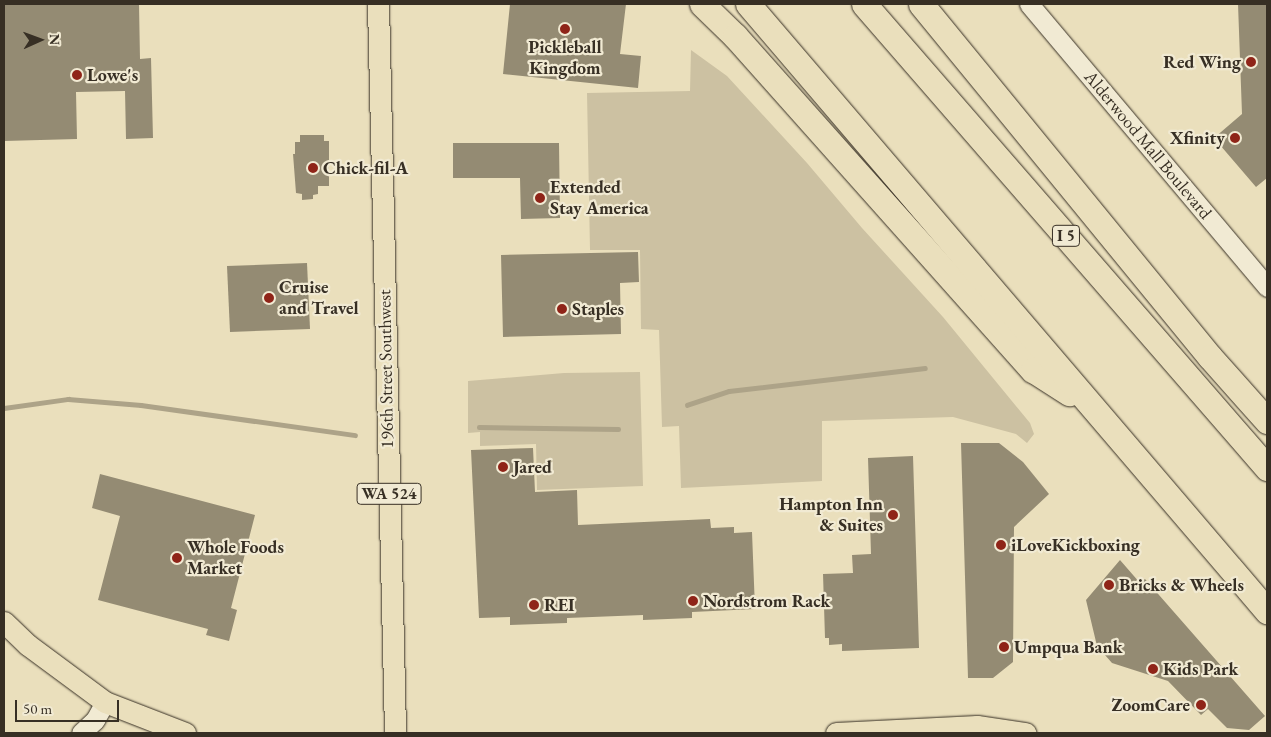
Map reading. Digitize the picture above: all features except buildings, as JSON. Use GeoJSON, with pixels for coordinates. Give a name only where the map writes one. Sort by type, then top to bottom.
{"type":"FeatureCollection","features":[{"type":"Feature","properties":{"kind":"highway"},"geometry":{"type":"LineString","coordinates":[[702,4],[780,86],[1033,370],[1091,406]]}},
{"type":"Feature","properties":{"kind":"highway"},"geometry":{"type":"LineString","coordinates":[[748,4],[1267,611]]}},
{"type":"Feature","properties":{"kind":"highway","name":"I 5"},"geometry":{"type":"LineString","coordinates":[[864,4],[1267,468]]}},
{"type":"Feature","properties":{"kind":"highway"},"geometry":{"type":"LineString","coordinates":[[921,4],[967,57]]}},
{"type":"Feature","properties":{"kind":"highway"},"geometry":{"type":"LineString","coordinates":[[926,4],[1210,357],[1267,421]]}},
{"type":"Feature","properties":{"kind":"main road","name":"196th Street Southwest"},"geometry":{"type":"LineString","coordinates":[[378,4],[395,733]]}},
{"type":"Feature","properties":{"kind":"main road","name":"Alderwood Mall Boulevard"},"geometry":{"type":"LineString","coordinates":[[1029,4],[1267,287]]}},
{"type":"Feature","properties":{"kind":"main road"},"geometry":{"type":"LineString","coordinates":[[4,622],[28,645],[105,702],[185,733]]}},
{"type":"Feature","properties":{"kind":"main road"},"geometry":{"type":"LineString","coordinates":[[81,733],[95,720],[105,702]]}},
{"type":"Feature","properties":{"kind":"main road"},"geometry":{"type":"LineString","coordinates":[[836,733],[977,726],[1026,733]]}},
{"type":"Feature","properties":{"kind":"shaded area"},"geometry":{"type":"Polygon","coordinates":[[[691,50],[727,76],[807,163],[862,228],[943,317],[1030,423],[1034,434],[1027,443],[1016,434],[953,417],[822,421],[822,481],[681,488],[679,426],[662,427],[659,330],[641,329],[640,250],[590,250],[587,93],[690,91],[691,50]]]}},
{"type":"Feature","properties":{"kind":"shaded area"},"geometry":{"type":"Polygon","coordinates":[[[640,372],[643,486],[537,490],[536,444],[480,446],[480,432],[468,433],[468,381],[564,373],[640,372]]]}},
{"type":"Feature","properties":{"kind":"waterway"},"geometry":{"type":"LineString","coordinates":[[687,405],[729,391],[925,368]]}},
{"type":"Feature","properties":{"kind":"waterway"},"geometry":{"type":"LineString","coordinates":[[4,408],[68,399],[141,405],[355,435]]}},
{"type":"Feature","properties":{"kind":"waterway"},"geometry":{"type":"LineString","coordinates":[[479,427],[618,429]]}},
{"type":"Feature","properties":{"kind":"place","name":"Pickleball Kingdom"},"geometry":{"type":"Point","coordinates":[565,29]}},
{"type":"Feature","properties":{"kind":"place","name":"Red Wing"},"geometry":{"type":"Point","coordinates":[1251,62]}},
{"type":"Feature","properties":{"kind":"place","name":"Lowe's"},"geometry":{"type":"Point","coordinates":[77,75]}},
{"type":"Feature","properties":{"kind":"place","name":"Xfinity"},"geometry":{"type":"Point","coordinates":[1235,138]}},
{"type":"Feature","properties":{"kind":"place","name":"Chick-fil-A"},"geometry":{"type":"Point","coordinates":[313,168]}},
{"type":"Feature","properties":{"kind":"place","name":"Extended Stay America"},"geometry":{"type":"Point","coordinates":[540,198]}},
{"type":"Feature","properties":{"kind":"place","name":"Cruise and Travel"},"geometry":{"type":"Point","coordinates":[269,298]}},
{"type":"Feature","properties":{"kind":"place","name":"Staples"},"geometry":{"type":"Point","coordinates":[562,309]}},
{"type":"Feature","properties":{"kind":"place","name":"Jared"},"geometry":{"type":"Point","coordinates":[503,467]}},
{"type":"Feature","properties":{"kind":"place","name":"Hampton Inn & Suites"},"geometry":{"type":"Point","coordinates":[893,515]}},
{"type":"Feature","properties":{"kind":"place","name":"iLoveKickboxing"},"geometry":{"type":"Point","coordinates":[1001,545]}},
{"type":"Feature","properties":{"kind":"place","name":"Whole Foods Market"},"geometry":{"type":"Point","coordinates":[177,558]}},
{"type":"Feature","properties":{"kind":"place","name":"Bricks & Wheels"},"geometry":{"type":"Point","coordinates":[1109,585]}},
{"type":"Feature","properties":{"kind":"place","name":"Nordstrom Rack"},"geometry":{"type":"Point","coordinates":[693,601]}},
{"type":"Feature","properties":{"kind":"place","name":"REI"},"geometry":{"type":"Point","coordinates":[534,605]}},
{"type":"Feature","properties":{"kind":"place","name":"Umpqua Bank"},"geometry":{"type":"Point","coordinates":[1004,647]}},
{"type":"Feature","properties":{"kind":"place","name":"Kids Park"},"geometry":{"type":"Point","coordinates":[1153,669]}},
{"type":"Feature","properties":{"kind":"place","name":"ZoomCare"},"geometry":{"type":"Point","coordinates":[1201,705]}}]}
